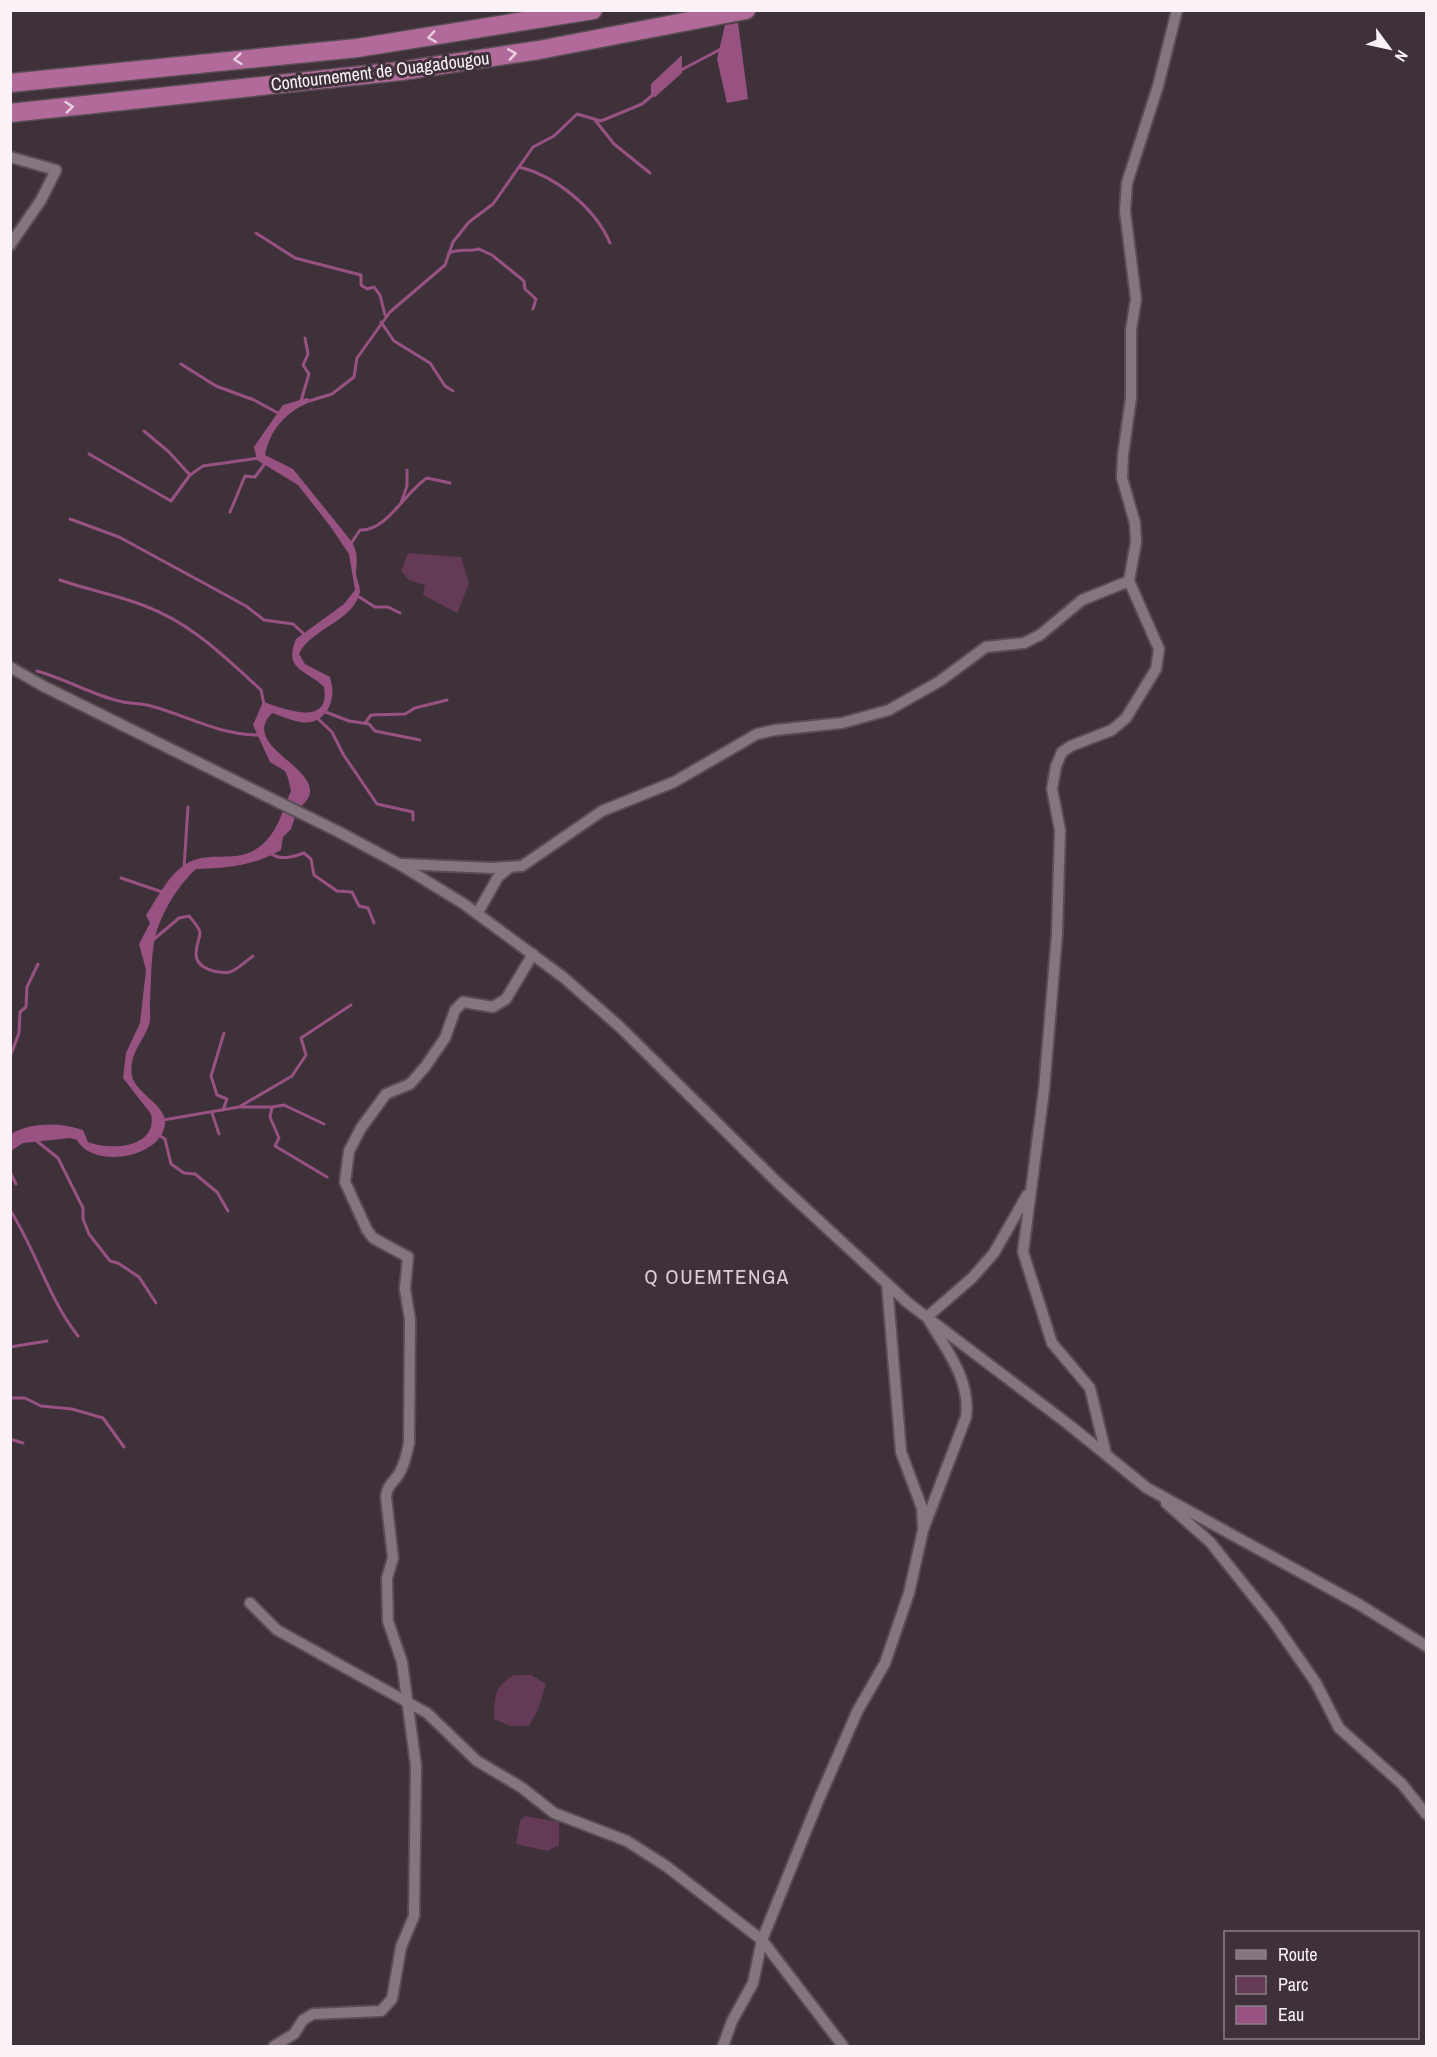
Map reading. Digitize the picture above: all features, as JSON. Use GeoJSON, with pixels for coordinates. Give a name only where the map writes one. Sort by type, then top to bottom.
{"type":"FeatureCollection","features":[{"type":"Feature","properties":{"kind":"highway","name":"Contournement de Ouagadougou"},"geometry":{"type":"LineString","coordinates":[[10,83],[357,48],[593,10]]}},
{"type":"Feature","properties":{"kind":"highway","name":"Contournement de Ouagadougou"},"geometry":{"type":"LineString","coordinates":[[10,113],[401,71],[714,18],[743,11]]}},
{"type":"Feature","properties":{"kind":"street"},"geometry":{"type":"LineString","coordinates":[[1106,1454],[1090,1388],[1052,1343],[1023,1252],[1044,1090],[1057,934],[1060,830],[1052,789],[1056,766],[1062,752],[1112,730],[1126,718],[1156,669],[1158,649],[1129,581],[1136,533],[1122,478],[1131,398],[1131,330],[1136,299],[1125,229],[1127,183],[1158,86],[1177,10]]}},
{"type":"Feature","properties":{"kind":"street"},"geometry":{"type":"LineString","coordinates":[[10,157],[56,170],[41,200],[10,245]]}},
{"type":"Feature","properties":{"kind":"street"},"geometry":{"type":"LineString","coordinates":[[399,864],[522,866],[602,811],[674,782],[757,734],[842,723],[904,704],[986,647],[1024,643],[1040,635],[1082,600],[1129,581]]}},
{"type":"Feature","properties":{"kind":"street"},"geometry":{"type":"LineString","coordinates":[[10,667],[43,686],[399,864],[477,914],[533,954],[620,1027],[777,1182],[887,1284],[1106,1454],[1210,1542],[1316,1683],[1339,1728],[1402,1784],[1426,1814]]}},
{"type":"Feature","properties":{"kind":"street"},"geometry":{"type":"LineString","coordinates":[[477,914],[498,877],[510,867]]}},
{"type":"Feature","properties":{"kind":"street"},"geometry":{"type":"LineString","coordinates":[[274,2046],[294,2034],[303,2020],[314,2014],[381,2010],[392,1999],[401,1947],[414,1916],[416,1766],[402,1662],[388,1621],[387,1578],[393,1558],[386,1497],[387,1487],[399,1475],[405,1463],[409,1443],[410,1320],[405,1289],[409,1262],[408,1257],[373,1238],[367,1230],[345,1182],[349,1151],[361,1128],[386,1094],[410,1084],[424,1067],[445,1038],[455,1010],[463,1002],[493,1007],[506,999],[533,954]]}},
{"type":"Feature","properties":{"kind":"street"},"geometry":{"type":"LineString","coordinates":[[927,1317],[972,1278],[994,1253],[1031,1187]]}},
{"type":"Feature","properties":{"kind":"street"},"geometry":{"type":"LineString","coordinates":[[887,1284],[901,1452],[922,1508],[923,1530]]}},
{"type":"Feature","properties":{"kind":"street"},"geometry":{"type":"LineString","coordinates":[[723,2046],[732,2021],[753,1983],[762,1940],[857,1712],[885,1664],[909,1593],[923,1530],[966,1417],[968,1405],[962,1378],[927,1317]]}},
{"type":"Feature","properties":{"kind":"street"},"geometry":{"type":"LineString","coordinates":[[1147,1488],[1350,1599],[1426,1646]]}},
{"type":"Feature","properties":{"kind":"street"},"geometry":{"type":"LineString","coordinates":[[250,1603],[277,1630],[427,1713],[477,1761],[521,1787],[554,1813],[627,1841],[666,1866],[762,1940],[843,2046]]}},
{"type":"Feature","properties":{"kind":"green space"},"geometry":{"type":"Polygon","coordinates":[[[408,553],[461,557],[469,584],[457,613],[423,595],[425,585],[409,580],[401,571],[408,553]]]}},
{"type":"Feature","properties":{"kind":"green space"},"geometry":{"type":"Polygon","coordinates":[[[514,1675],[531,1675],[546,1684],[538,1709],[529,1726],[510,1726],[494,1719],[496,1693],[507,1679],[514,1675]]]}},
{"type":"Feature","properties":{"kind":"green space"},"geometry":{"type":"Polygon","coordinates":[[[525,1816],[559,1822],[559,1845],[548,1851],[516,1844],[520,1821],[525,1816]]]}},
{"type":"Feature","properties":{"kind":"water"},"geometry":{"type":"Polygon","coordinates":[[[738,23],[748,99],[727,103],[717,59],[725,25],[738,23]]]}},
{"type":"Feature","properties":{"kind":"water"},"geometry":{"type":"Polygon","coordinates":[[[682,55],[682,73],[655,97],[651,96],[651,84],[682,55]]]}},
{"type":"Feature","properties":{"kind":"water"},"geometry":{"type":"Polygon","coordinates":[[[307,398],[312,400],[296,409],[280,423],[269,441],[265,455],[293,469],[352,542],[356,553],[356,575],[360,591],[350,610],[313,637],[299,654],[305,664],[330,677],[332,693],[328,709],[322,716],[310,722],[295,721],[272,713],[265,724],[265,734],[270,744],[307,780],[309,796],[298,810],[286,803],[291,791],[288,778],[285,771],[270,762],[253,725],[263,702],[293,711],[313,712],[320,708],[324,700],[324,687],[294,664],[292,657],[296,639],[344,604],[355,590],[349,554],[330,526],[298,485],[257,460],[254,447],[283,405],[307,398]]]}},
{"type":"Feature","properties":{"kind":"water"},"geometry":{"type":"Polygon","coordinates":[[[283,811],[295,817],[291,829],[283,837],[281,850],[260,860],[240,865],[196,869],[175,893],[156,933],[152,958],[150,1021],[131,1068],[132,1076],[139,1088],[164,1117],[165,1124],[161,1136],[152,1145],[125,1156],[97,1155],[85,1149],[77,1140],[70,1138],[23,1143],[11,1151],[11,1134],[36,1125],[74,1127],[83,1130],[88,1142],[108,1146],[130,1144],[147,1134],[151,1125],[151,1114],[123,1078],[126,1053],[140,1023],[146,970],[139,944],[150,923],[146,915],[169,880],[180,868],[199,859],[236,856],[253,851],[266,841],[283,811]]]}},
{"type":"Feature","properties":{"kind":"waterway"},"geometry":{"type":"LineString","coordinates":[[681,70],[723,48]]}},
{"type":"Feature","properties":{"kind":"waterway"},"geometry":{"type":"LineString","coordinates":[[309,401],[332,394],[354,377],[357,358],[390,312],[445,265],[453,242],[469,222],[493,204],[533,147],[554,136],[577,114],[601,121],[642,104],[654,94]]}},
{"type":"Feature","properties":{"kind":"waterway"},"geometry":{"type":"LineString","coordinates":[[595,120],[614,144],[650,173]]}},
{"type":"Feature","properties":{"kind":"waterway"},"geometry":{"type":"LineString","coordinates":[[519,167],[547,178],[573,195],[595,218],[610,243]]}},
{"type":"Feature","properties":{"kind":"waterway"},"geometry":{"type":"LineString","coordinates":[[256,233],[295,258],[361,275],[361,285],[367,289],[374,287],[380,295],[385,315]]}},
{"type":"Feature","properties":{"kind":"waterway"},"geometry":{"type":"LineString","coordinates":[[449,253],[479,249],[492,255],[524,281],[525,289],[536,299],[533,309]]}},
{"type":"Feature","properties":{"kind":"waterway"},"geometry":{"type":"LineString","coordinates":[[381,322],[394,341],[430,363],[445,386],[453,391]]}},
{"type":"Feature","properties":{"kind":"waterway"},"geometry":{"type":"LineString","coordinates":[[301,401],[309,374],[303,365],[308,354],[305,338]]}},
{"type":"Feature","properties":{"kind":"waterway"},"geometry":{"type":"LineString","coordinates":[[181,364],[216,386],[254,400],[278,413]]}},
{"type":"Feature","properties":{"kind":"waterway"},"geometry":{"type":"LineString","coordinates":[[144,431],[169,452],[190,475],[203,466],[259,458]]}},
{"type":"Feature","properties":{"kind":"waterway"},"geometry":{"type":"LineString","coordinates":[[89,454],[171,501],[190,475]]}},
{"type":"Feature","properties":{"kind":"waterway"},"geometry":{"type":"LineString","coordinates":[[230,512],[245,476],[255,477],[266,462]]}},
{"type":"Feature","properties":{"kind":"waterway"},"geometry":{"type":"LineString","coordinates":[[401,503],[407,486],[407,470]]}},
{"type":"Feature","properties":{"kind":"waterway"},"geometry":{"type":"LineString","coordinates":[[350,545],[360,530],[378,525],[427,478],[450,483]]}},
{"type":"Feature","properties":{"kind":"waterway"},"geometry":{"type":"LineString","coordinates":[[70,519],[119,537],[246,606],[264,620],[293,624],[305,635]]}},
{"type":"Feature","properties":{"kind":"waterway"},"geometry":{"type":"LineString","coordinates":[[60,580],[135,602],[162,613],[192,631],[261,690],[264,704]]}},
{"type":"Feature","properties":{"kind":"waterway"},"geometry":{"type":"LineString","coordinates":[[356,595],[375,607],[388,607],[400,613]]}},
{"type":"Feature","properties":{"kind":"waterway"},"geometry":{"type":"LineString","coordinates":[[37,671],[108,698],[151,706],[230,732],[258,735]]}},
{"type":"Feature","properties":{"kind":"waterway"},"geometry":{"type":"LineString","coordinates":[[365,723],[371,715],[405,714],[415,708],[447,700]]}},
{"type":"Feature","properties":{"kind":"waterway"},"geometry":{"type":"LineString","coordinates":[[323,711],[349,721],[369,724],[375,731],[420,740]]}},
{"type":"Feature","properties":{"kind":"waterway"},"geometry":{"type":"LineString","coordinates":[[317,718],[332,732],[343,754],[377,804],[413,812],[413,820]]}},
{"type":"Feature","properties":{"kind":"waterway"},"geometry":{"type":"LineString","coordinates":[[184,868],[188,807]]}},
{"type":"Feature","properties":{"kind":"waterway"},"geometry":{"type":"LineString","coordinates":[[270,853],[282,858],[304,853],[311,859],[314,875],[337,891],[352,892],[359,906],[368,908],[374,923]]}},
{"type":"Feature","properties":{"kind":"waterway"},"geometry":{"type":"LineString","coordinates":[[121,878],[165,893]]}},
{"type":"Feature","properties":{"kind":"waterway"},"geometry":{"type":"LineString","coordinates":[[153,940],[179,918],[189,916],[200,932],[196,954],[204,967],[214,971],[230,972],[253,956]]}},
{"type":"Feature","properties":{"kind":"waterway"},"geometry":{"type":"LineString","coordinates":[[10,1057],[19,1033],[20,1012],[26,1007],[27,987],[38,964]]}},
{"type":"Feature","properties":{"kind":"waterway"},"geometry":{"type":"LineString","coordinates":[[163,1120],[239,1107],[292,1076],[306,1055],[301,1038],[351,1005]]}},
{"type":"Feature","properties":{"kind":"waterway"},"geometry":{"type":"LineString","coordinates":[[223,1110],[227,1099],[217,1095],[211,1076],[224,1033]]}},
{"type":"Feature","properties":{"kind":"waterway"},"geometry":{"type":"LineString","coordinates":[[272,1107],[284,1105],[324,1124]]}},
{"type":"Feature","properties":{"kind":"waterway"},"geometry":{"type":"LineString","coordinates":[[241,1107],[272,1107],[270,1117],[279,1138],[275,1146],[327,1177]]}},
{"type":"Feature","properties":{"kind":"waterway"},"geometry":{"type":"LineString","coordinates":[[212,1113],[219,1134]]}},
{"type":"Feature","properties":{"kind":"waterway"},"geometry":{"type":"LineString","coordinates":[[157,1134],[165,1139],[171,1164],[184,1173],[195,1174],[217,1192],[228,1211]]}},
{"type":"Feature","properties":{"kind":"waterway"},"geometry":{"type":"LineString","coordinates":[[33,1138],[58,1158],[83,1208],[83,1219],[89,1234],[110,1261],[118,1263],[139,1277],[156,1303]]}},
{"type":"Feature","properties":{"kind":"waterway"},"geometry":{"type":"LineString","coordinates":[[10,1172],[16,1184]]}},
{"type":"Feature","properties":{"kind":"waterway"},"geometry":{"type":"LineString","coordinates":[[10,1210],[58,1306],[78,1336]]}},
{"type":"Feature","properties":{"kind":"waterway"},"geometry":{"type":"LineString","coordinates":[[10,1347],[47,1341]]}},
{"type":"Feature","properties":{"kind":"waterway"},"geometry":{"type":"LineString","coordinates":[[10,1398],[25,1398],[41,1406],[72,1409],[103,1418],[124,1447]]}},
{"type":"Feature","properties":{"kind":"waterway"},"geometry":{"type":"LineString","coordinates":[[10,1439],[23,1443]]}},
{"type":"Feature","properties":{"kind":"district","name":"Q OUEMTENGA"},"geometry":{"type":"Point","coordinates":[717,1276]}}]}
